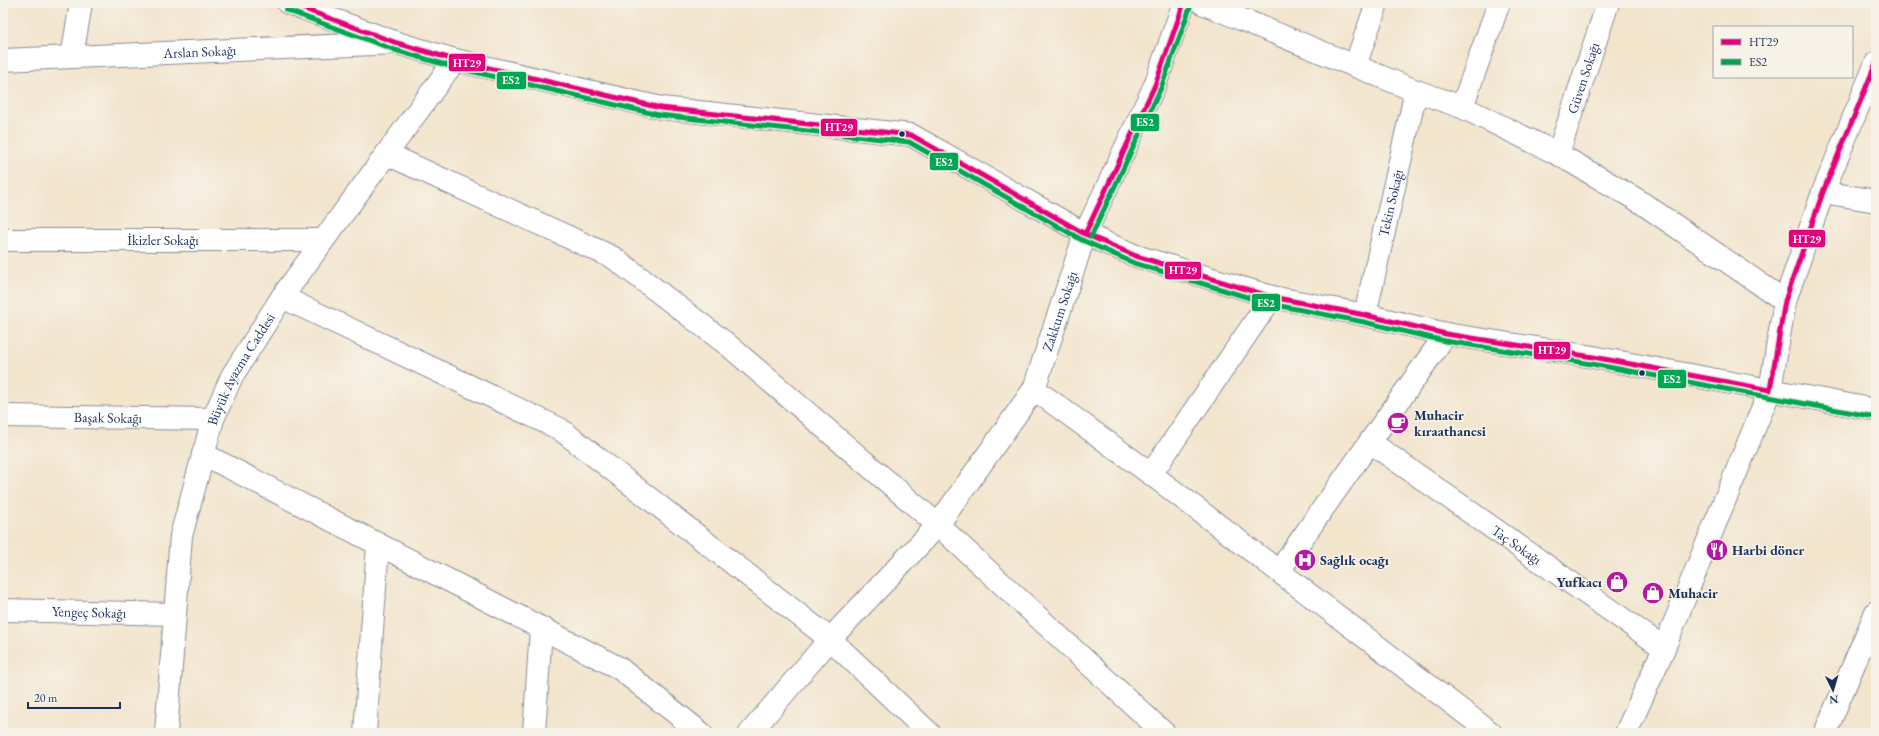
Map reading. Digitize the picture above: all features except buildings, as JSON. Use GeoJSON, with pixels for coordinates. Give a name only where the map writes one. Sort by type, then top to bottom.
{"type":"FeatureCollection","features":[{"type":"Feature","properties":{"kind":"street"},"geometry":{"type":"LineString","coordinates":[[72,57],[81,3]]}},
{"type":"Feature","properties":{"kind":"street"},"geometry":{"type":"LineString","coordinates":[[288,3],[397,43],[455,60],[661,108],[911,135],[1085,234],[1136,256],[1272,297],[1365,315],[1446,334],[1593,357],[1876,410]]}},
{"type":"Feature","properties":{"kind":"street","name":"Zakkum Sokağı"},"geometry":{"type":"LineString","coordinates":[[750,733],[830,639],[938,525],[1034,389],[1085,234],[1155,85],[1184,3]]}},
{"type":"Feature","properties":{"kind":"street"},"geometry":{"type":"LineString","coordinates":[[1202,3],[1416,91],[1462,107],[1558,154],[1639,201],[1785,302]]}},
{"type":"Feature","properties":{"kind":"street"},"geometry":{"type":"LineString","coordinates":[[1355,66],[1377,3]]}},
{"type":"Feature","properties":{"kind":"street"},"geometry":{"type":"LineString","coordinates":[[1462,107],[1499,3]]}},
{"type":"Feature","properties":{"kind":"street","name":"Güven Sokağı"},"geometry":{"type":"LineString","coordinates":[[1558,154],[1608,3]]}},
{"type":"Feature","properties":{"kind":"street","name":"Arslan Sokağı"},"geometry":{"type":"LineString","coordinates":[[3,60],[397,43]]}},
{"type":"Feature","properties":{"kind":"street","name":"Büyük Ayazma Caddesi"},"geometry":{"type":"LineString","coordinates":[[166,733],[180,536],[213,419],[232,376],[282,297],[455,60]]}},
{"type":"Feature","properties":{"kind":"street"},"geometry":{"type":"LineString","coordinates":[[1626,733],[1633,721],[1664,648],[1770,390],[1785,302],[1823,192],[1876,63]]}},
{"type":"Feature","properties":{"kind":"street","name":"Tekin Sokağı"},"geometry":{"type":"LineString","coordinates":[[1365,315],[1416,91]]}},
{"type":"Feature","properties":{"kind":"street"},"geometry":{"type":"LineString","coordinates":[[387,154],[614,258],[728,345],[938,525],[1164,733]]}},
{"type":"Feature","properties":{"kind":"street"},"geometry":{"type":"LineString","coordinates":[[1823,192],[1876,201]]}},
{"type":"Feature","properties":{"kind":"street","name":"İkizler Sokağı"},"geometry":{"type":"LineString","coordinates":[[3,240],[323,240]]}},
{"type":"Feature","properties":{"kind":"street"},"geometry":{"type":"LineString","coordinates":[[282,297],[560,429],[830,639],[929,733]]}},
{"type":"Feature","properties":{"kind":"street"},"geometry":{"type":"LineString","coordinates":[[1151,474],[1272,297]]}},
{"type":"Feature","properties":{"kind":"street"},"geometry":{"type":"LineString","coordinates":[[1278,571],[1446,334]]}},
{"type":"Feature","properties":{"kind":"street"},"geometry":{"type":"LineString","coordinates":[[1034,389],[1151,474],[1491,733]]}},
{"type":"Feature","properties":{"kind":"street","name":"Başak Sokağı"},"geometry":{"type":"LineString","coordinates":[[3,416],[213,419]]}},
{"type":"Feature","properties":{"kind":"street","name":"Taç Sokağı"},"geometry":{"type":"LineString","coordinates":[[1370,442],[1664,648]]}},
{"type":"Feature","properties":{"kind":"street"},"geometry":{"type":"LineString","coordinates":[[203,454],[618,668],[701,733]]}},
{"type":"Feature","properties":{"kind":"street"},"geometry":{"type":"LineString","coordinates":[[366,733],[378,544]]}},
{"type":"Feature","properties":{"kind":"street","name":"Yengeç Sokağı"},"geometry":{"type":"LineString","coordinates":[[3,610],[175,614]]}},
{"type":"Feature","properties":{"kind":"street"},"geometry":{"type":"LineString","coordinates":[[1825,733],[1876,612]]}},
{"type":"Feature","properties":{"kind":"street"},"geometry":{"type":"LineString","coordinates":[[534,733],[541,628]]}},
{"type":"Feature","properties":{"kind":"transit line","name":"HT29"},"geometry":{"type":"LineString","coordinates":[[288,3],[397,43],[455,60],[661,108],[911,135],[1085,234],[1136,256],[1272,297],[1365,315],[1446,334],[1593,357],[1770,390],[1785,301],[1823,192],[1876,63]]}},
{"type":"Feature","properties":{"kind":"transit line","name":"HT29"},"geometry":{"type":"LineString","coordinates":[[1085,234],[1155,85],[1184,3]]}},
{"type":"Feature","properties":{"kind":"transit line","name":"ES2"},"geometry":{"type":"LineString","coordinates":[[1091,237],[1161,88],[1191,5]]}},
{"type":"Feature","properties":{"kind":"transit line","name":"ES2"},"geometry":{"type":"LineString","coordinates":[[286,10],[395,50],[453,67],[659,115],[909,142],[1082,240],[1134,263],[1270,304],[1364,322],[1445,341],[1592,364],[1875,417]]}},
{"type":"Feature","properties":{"kind":"place","name":"Muhacir kıraathanesi"},"geometry":{"type":"Point","coordinates":[1398,423]}},
{"type":"Feature","properties":{"kind":"place","name":"Harbi döner"},"geometry":{"type":"Point","coordinates":[1717,550]}},
{"type":"Feature","properties":{"kind":"place","name":"Sağlık ocağı"},"geometry":{"type":"Point","coordinates":[1305,560]}},
{"type":"Feature","properties":{"kind":"place","name":"Yufkacı"},"geometry":{"type":"Point","coordinates":[1617,582]}},
{"type":"Feature","properties":{"kind":"place","name":"Muhacir"},"geometry":{"type":"Point","coordinates":[1653,593]}}]}
